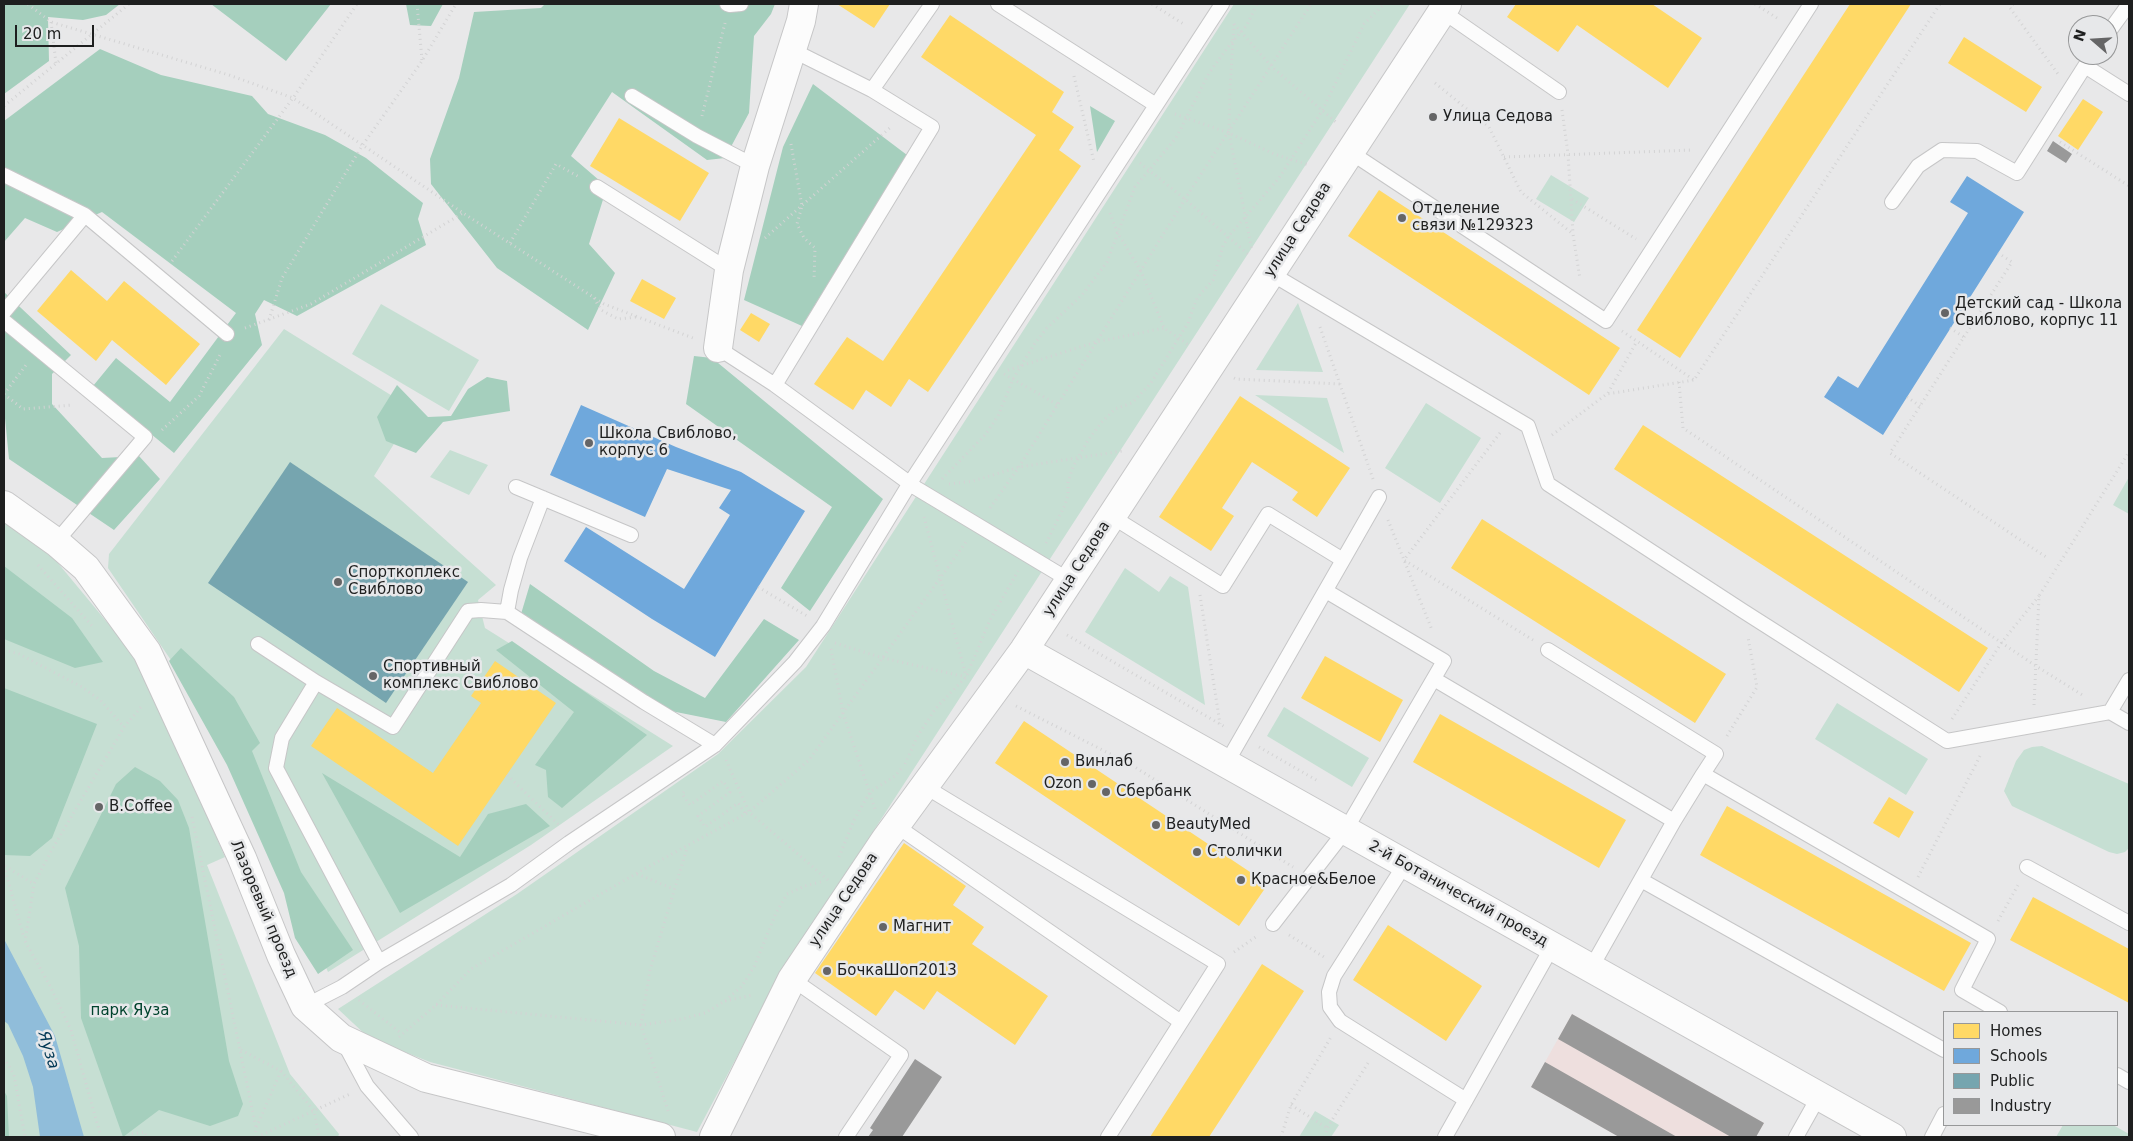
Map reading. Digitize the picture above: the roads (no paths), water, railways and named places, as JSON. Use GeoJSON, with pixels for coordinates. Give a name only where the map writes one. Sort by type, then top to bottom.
{"type":"FeatureCollection","features":[{"type":"Feature","properties":{"kind":"street"},"geometry":{"type":"LineString","coordinates":[[718,348],[729,270],[755,166],[792,50],[804,4]]}},
{"type":"Feature","properties":{"kind":"street","name":"улица Седова"},"geometry":{"type":"LineString","coordinates":[[714,1137],[792,979],[885,818],[924,786],[1024,650],[1444,7]]}},
{"type":"Feature","properties":{"kind":"street","name":"Лазоревый проезд"},"geometry":{"type":"LineString","coordinates":[[4,505],[56,542],[86,568],[147,652],[242,858],[281,955],[305,1006],[341,1038],[426,1078],[665,1126]]}},
{"type":"Feature","properties":{"kind":"street","name":"2-й Ботанический проезд"},"geometry":{"type":"LineString","coordinates":[[1024,650],[1892,1137]]}},
{"type":"Feature","properties":{"kind":"lane"},"geometry":{"type":"LineString","coordinates":[[872,90],[932,4]]}},
{"type":"Feature","properties":{"kind":"lane"},"geometry":{"type":"LineString","coordinates":[[998,4],[1156,105]]}},
{"type":"Feature","properties":{"kind":"lane"},"geometry":{"type":"LineString","coordinates":[[1350,152],[1606,320],[1811,4]]}},
{"type":"Feature","properties":{"kind":"lane"},"geometry":{"type":"LineString","coordinates":[[2118,19],[2129,4]]}},
{"type":"Feature","properties":{"kind":"lane"},"geometry":{"type":"LineString","coordinates":[[305,1006],[342,987],[379,962],[511,885],[569,843],[715,746],[795,662],[823,626],[1220,6]]}},
{"type":"Feature","properties":{"kind":"lane"},"geometry":{"type":"LineString","coordinates":[[1444,7],[1559,92]]}},
{"type":"Feature","properties":{"kind":"lane"},"geometry":{"type":"LineString","coordinates":[[775,385],[932,127],[872,90],[792,50]]}},
{"type":"Feature","properties":{"kind":"lane"},"geometry":{"type":"LineString","coordinates":[[1892,202],[1918,166],[1942,150],[1977,151],[2017,173],[2086,65]]}},
{"type":"Feature","properties":{"kind":"lane"},"geometry":{"type":"LineString","coordinates":[[2095,65],[2129,94]]}},
{"type":"Feature","properties":{"kind":"lane"},"geometry":{"type":"LineString","coordinates":[[632,96],[697,136],[755,166]]}},
{"type":"Feature","properties":{"kind":"lane"},"geometry":{"type":"LineString","coordinates":[[4,176],[85,215],[227,334]]}},
{"type":"Feature","properties":{"kind":"lane"},"geometry":{"type":"LineString","coordinates":[[597,187],[729,270]]}},
{"type":"Feature","properties":{"kind":"lane"},"geometry":{"type":"LineString","coordinates":[[4,312],[85,215]]}},
{"type":"Feature","properties":{"kind":"lane"},"geometry":{"type":"LineString","coordinates":[[1270,273],[1528,426],[1548,484],[1940,737],[1948,741],[2110,712],[2129,723]]}},
{"type":"Feature","properties":{"kind":"lane"},"geometry":{"type":"LineString","coordinates":[[4,321],[145,437],[56,542]]}},
{"type":"Feature","properties":{"kind":"lane"},"geometry":{"type":"LineString","coordinates":[[718,348],[775,385],[913,486],[977,527],[1069,580]]}},
{"type":"Feature","properties":{"kind":"lane"},"geometry":{"type":"LineString","coordinates":[[516,486],[631,534]]}},
{"type":"Feature","properties":{"kind":"lane"},"geometry":{"type":"LineString","coordinates":[[1226,764],[1379,497]]}},
{"type":"Feature","properties":{"kind":"lane"},"geometry":{"type":"LineString","coordinates":[[507,612],[520,558],[543,498]]}},
{"type":"Feature","properties":{"kind":"lane"},"geometry":{"type":"LineString","coordinates":[[1111,516],[1224,586],[1268,514],[1343,560]]}},
{"type":"Feature","properties":{"kind":"lane"},"geometry":{"type":"LineString","coordinates":[[1273,924],[1345,831],[1444,661],[1326,591]]}},
{"type":"Feature","properties":{"kind":"lane"},"geometry":{"type":"LineString","coordinates":[[258,644],[316,682],[393,727],[468,612],[481,610],[507,612],[715,746]]}},
{"type":"Feature","properties":{"kind":"lane"},"geometry":{"type":"LineString","coordinates":[[1548,650],[1716,754],[1674,821],[1591,968]]}},
{"type":"Feature","properties":{"kind":"lane"},"geometry":{"type":"LineString","coordinates":[[1434,679],[1674,821]]}},
{"type":"Feature","properties":{"kind":"lane"},"geometry":{"type":"LineString","coordinates":[[2110,712],[2129,680]]}},
{"type":"Feature","properties":{"kind":"lane"},"geometry":{"type":"LineString","coordinates":[[316,682],[282,738],[276,768],[379,962]]}},
{"type":"Feature","properties":{"kind":"lane"},"geometry":{"type":"LineString","coordinates":[[1704,774],[1988,940],[1962,990],[1998,1011]]}},
{"type":"Feature","properties":{"kind":"lane"},"geometry":{"type":"LineString","coordinates":[[924,786],[1218,964],[1108,1137]]}},
{"type":"Feature","properties":{"kind":"lane"},"geometry":{"type":"LineString","coordinates":[[885,818],[1181,1022]]}},
{"type":"Feature","properties":{"kind":"lane"},"geometry":{"type":"LineString","coordinates":[[1405,864],[1334,976],[1329,992],[1330,1007],[1340,1021],[1466,1100]]}},
{"type":"Feature","properties":{"kind":"lane"},"geometry":{"type":"LineString","coordinates":[[2027,867],[2129,923]]}},
{"type":"Feature","properties":{"kind":"lane"},"geometry":{"type":"LineString","coordinates":[[1641,880],[1943,1049]]}},
{"type":"Feature","properties":{"kind":"lane"},"geometry":{"type":"LineString","coordinates":[[1444,1137],[1552,947]]}},
{"type":"Feature","properties":{"kind":"lane"},"geometry":{"type":"LineString","coordinates":[[792,979],[901,1055],[846,1137]]}},
{"type":"Feature","properties":{"kind":"lane"},"geometry":{"type":"LineString","coordinates":[[341,1038],[367,1086],[411,1137]]}},
{"type":"Feature","properties":{"kind":"lane"},"geometry":{"type":"LineString","coordinates":[[2118,1076],[2129,1082]]}},
{"type":"Feature","properties":{"kind":"lane"},"geometry":{"type":"LineString","coordinates":[[1796,1137],[1819,1096]]}},
{"type":"Feature","properties":{"kind":"lane"},"geometry":{"type":"LineString","coordinates":[[1932,1137],[1943,1116]]}},
{"type":"Feature","properties":{"kind":"water","name":"Яуза"},"geometry":{"type":"Polygon","coordinates":[[[4,939],[55,1036],[84,1137],[40,1137],[33,1087],[23,1056],[8,1024],[4,1021],[4,939]]]}},
{"type":"Feature","properties":{"kind":"place","name":"Улица Седова"},"geometry":{"type":"Point","coordinates":[1433,117]}},
{"type":"Feature","properties":{"kind":"place","name":"Отделение связи №129323"},"geometry":{"type":"Point","coordinates":[1402,218]}},
{"type":"Feature","properties":{"kind":"place","name":"Детский сад - Школа Свиблово, корпус 11"},"geometry":{"type":"Point","coordinates":[1945,313]}},
{"type":"Feature","properties":{"kind":"place","name":"Школа Свиблово, корпус 6"},"geometry":{"type":"Point","coordinates":[589,443]}},
{"type":"Feature","properties":{"kind":"place","name":"Спорткоплекс Свиблово"},"geometry":{"type":"Point","coordinates":[338,582]}},
{"type":"Feature","properties":{"kind":"place","name":"Спортивный комплекс Свиблово"},"geometry":{"type":"Point","coordinates":[373,676]}},
{"type":"Feature","properties":{"kind":"place","name":"Винлаб"},"geometry":{"type":"Point","coordinates":[1065,762]}},
{"type":"Feature","properties":{"kind":"place","name":"Ozon"},"geometry":{"type":"Point","coordinates":[1092,784]}},
{"type":"Feature","properties":{"kind":"place","name":"Сбербанк"},"geometry":{"type":"Point","coordinates":[1106,792]}},
{"type":"Feature","properties":{"kind":"place","name":"B.Coffee"},"geometry":{"type":"Point","coordinates":[99,807]}},
{"type":"Feature","properties":{"kind":"place","name":"BeautyMed"},"geometry":{"type":"Point","coordinates":[1156,825]}},
{"type":"Feature","properties":{"kind":"place","name":"Столички"},"geometry":{"type":"Point","coordinates":[1197,852]}},
{"type":"Feature","properties":{"kind":"place","name":"Красное&Белое"},"geometry":{"type":"Point","coordinates":[1241,880]}},
{"type":"Feature","properties":{"kind":"place","name":"Магнит"},"geometry":{"type":"Point","coordinates":[883,927]}},
{"type":"Feature","properties":{"kind":"place","name":"БочкаШоп2013"},"geometry":{"type":"Point","coordinates":[827,971]}},
{"type":"Feature","properties":{"kind":"park label","name":"парк Яуза"},"geometry":{"type":"Point","coordinates":[130,1011]}}]}
